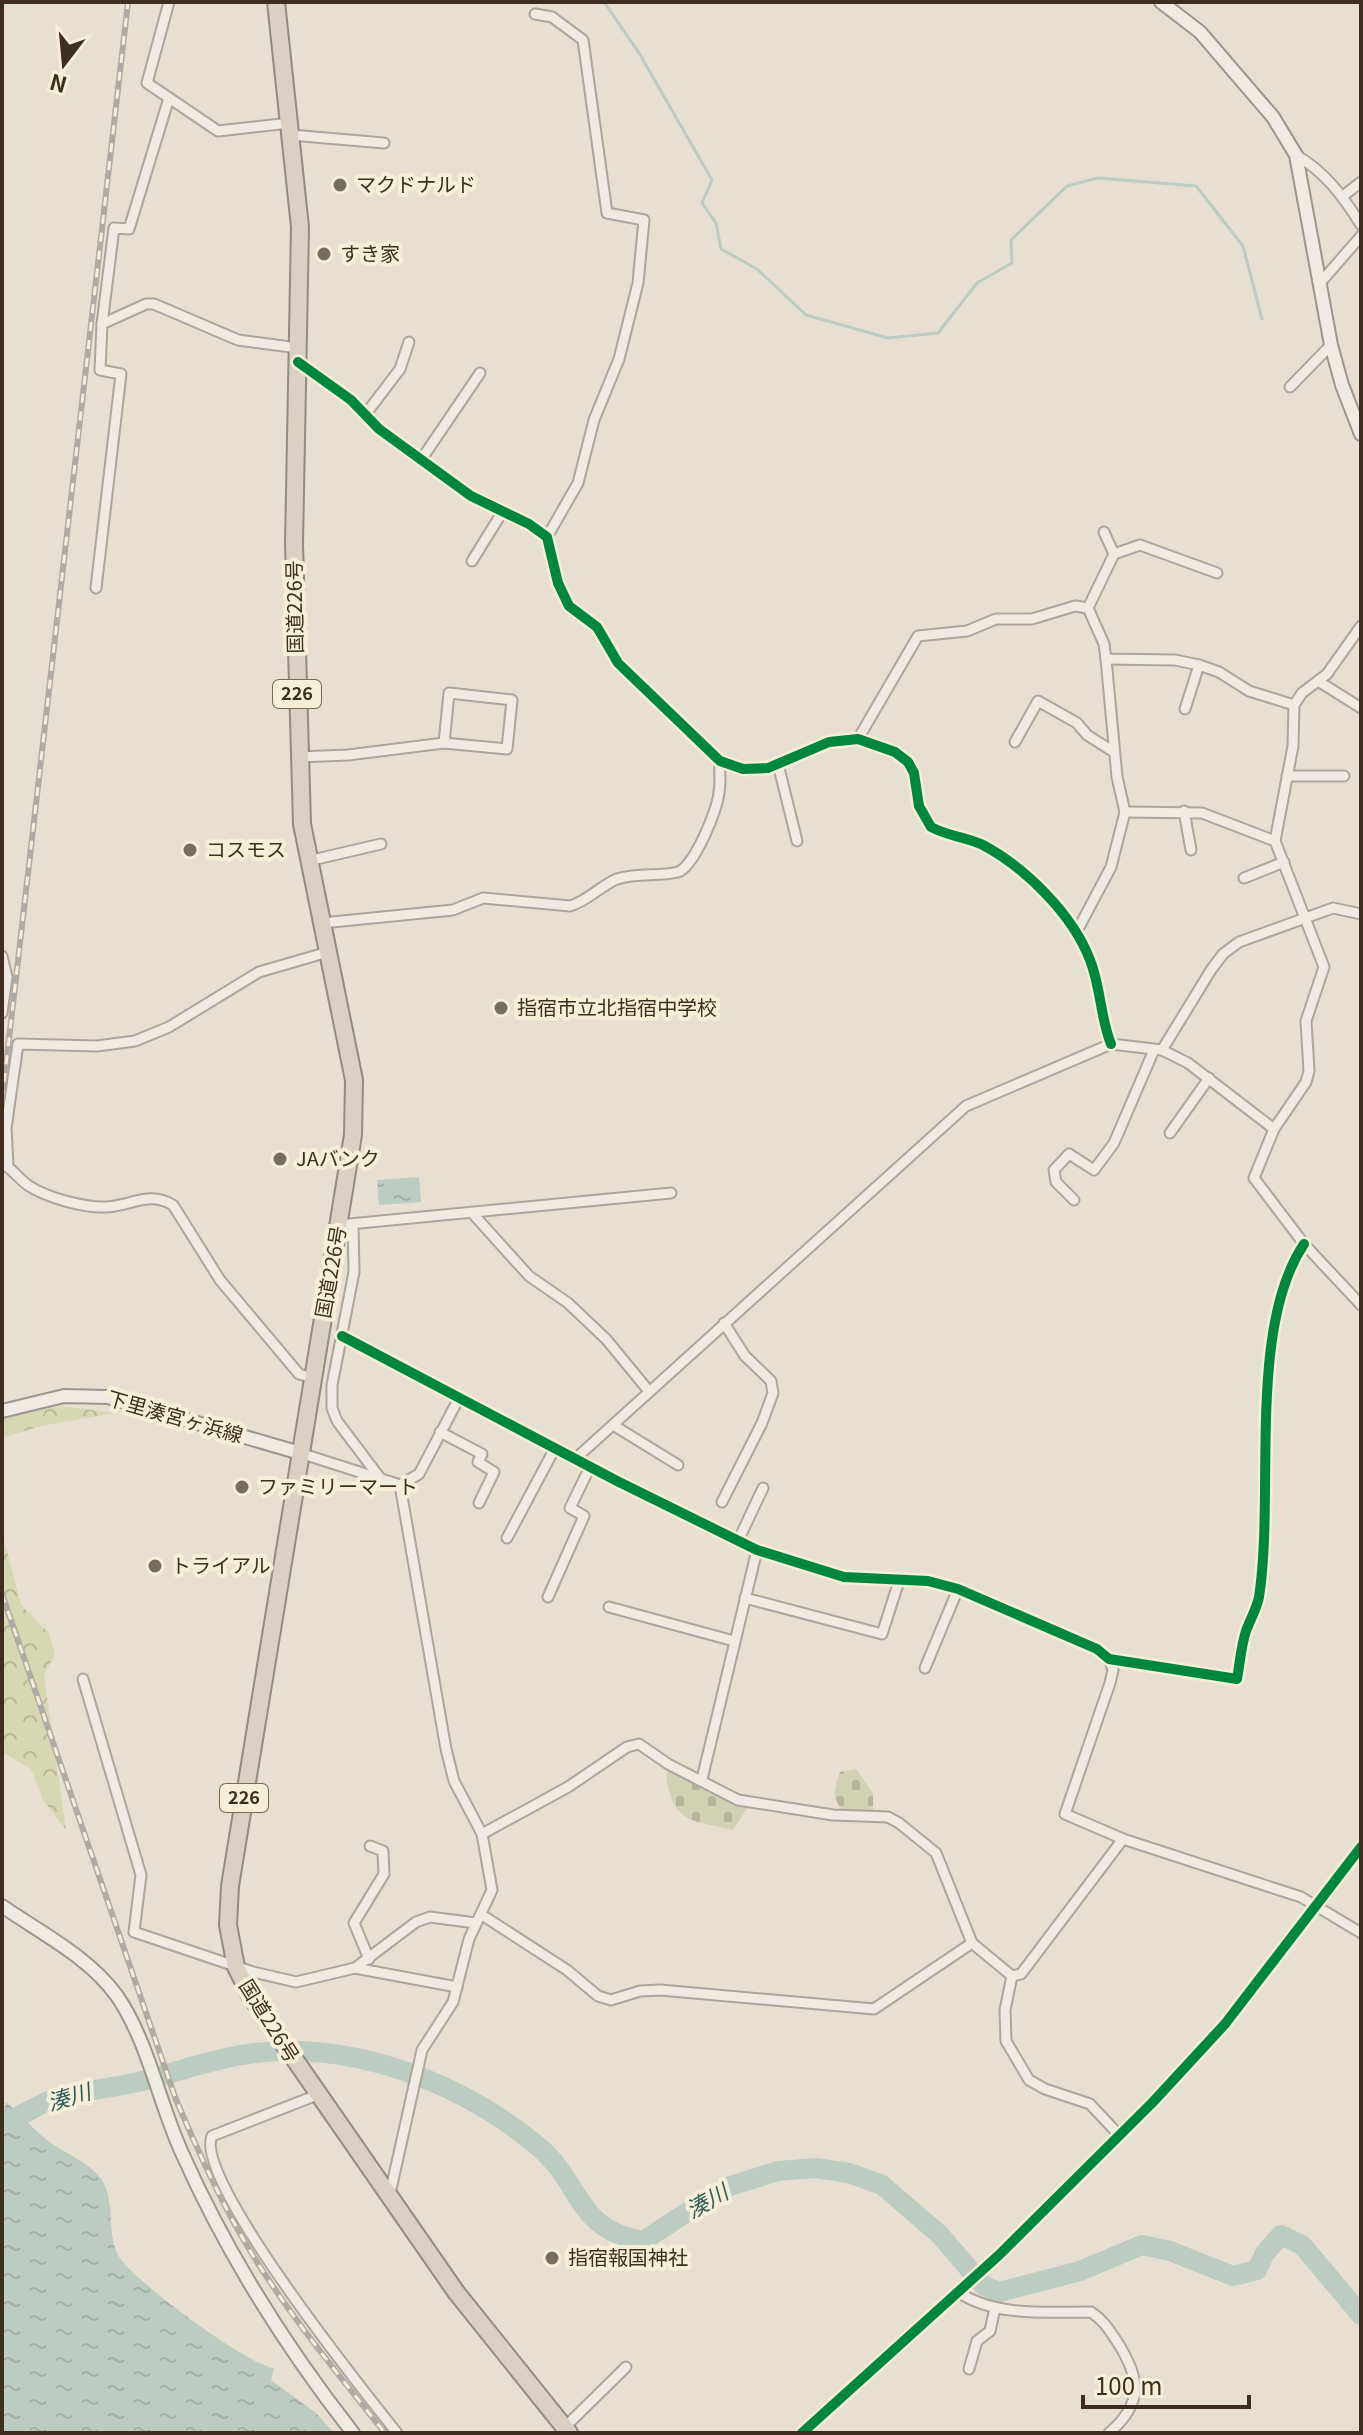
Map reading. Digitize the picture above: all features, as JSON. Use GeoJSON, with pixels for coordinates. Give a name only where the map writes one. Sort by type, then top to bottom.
{"type":"FeatureCollection","features":[{"type":"Feature","properties":{"kind":"highway","name":"国道226号"},"geometry":{"type":"LineString","coordinates":[[276,2],[300,227],[294,544],[302,824],[354,1080],[353,1135],[346,1225],[300,1453],[230,1886],[228,1925],[236,1967],[299,2069],[456,2292],[567,2430]]}},
{"type":"Feature","properties":{"kind":"street"},"geometry":{"type":"LineString","coordinates":[[169,2],[147,83],[218,131],[290,129],[384,143]]}},
{"type":"Feature","properties":{"kind":"street"},"geometry":{"type":"LineString","coordinates":[[1161,2],[1200,32],[1273,117],[1296,155],[1331,345],[1361,434]]}},
{"type":"Feature","properties":{"kind":"street"},"geometry":{"type":"LineString","coordinates":[[535,14],[552,17],[583,40],[607,213],[644,220],[638,283],[619,359],[594,420],[581,475],[547,537],[558,583],[569,606],[597,627],[618,663],[720,761],[743,769],[778,764],[829,742],[858,739],[895,752],[908,762],[914,773],[919,806],[931,827],[988,848],[1054,904],[1076,933],[1096,976],[1111,1044]]}},
{"type":"Feature","properties":{"kind":"street"},"geometry":{"type":"LineString","coordinates":[[96,588],[121,374],[100,370],[102,324],[114,228],[129,229],[169,98]]}},
{"type":"Feature","properties":{"kind":"street"},"geometry":{"type":"LineString","coordinates":[[1296,155],[1315,165],[1343,196],[1361,225]]}},
{"type":"Feature","properties":{"kind":"street"},"geometry":{"type":"LineString","coordinates":[[1343,196],[1361,182]]}},
{"type":"Feature","properties":{"kind":"street"},"geometry":{"type":"LineString","coordinates":[[1321,282],[1361,236]]}},
{"type":"Feature","properties":{"kind":"street"},"geometry":{"type":"LineString","coordinates":[[102,324],[146,304],[154,304],[238,340],[298,355],[421,460],[485,504],[547,537]]}},
{"type":"Feature","properties":{"kind":"street"},"geometry":{"type":"LineString","coordinates":[[365,415],[400,369],[409,342]]}},
{"type":"Feature","properties":{"kind":"street"},"geometry":{"type":"LineString","coordinates":[[1290,387],[1331,345]]}},
{"type":"Feature","properties":{"kind":"street"},"geometry":{"type":"LineString","coordinates":[[421,460],[480,373]]}},
{"type":"Feature","properties":{"kind":"street"},"geometry":{"type":"LineString","coordinates":[[472,561],[503,511]]}},
{"type":"Feature","properties":{"kind":"street"},"geometry":{"type":"LineString","coordinates":[[1104,532],[1114,554]]}},
{"type":"Feature","properties":{"kind":"street"},"geometry":{"type":"LineString","coordinates":[[1076,933],[1111,867],[1125,812],[1114,752],[1106,659],[1088,608],[1114,554],[1140,545],[1217,573]]}},
{"type":"Feature","properties":{"kind":"street"},"geometry":{"type":"LineString","coordinates":[[858,739],[918,636],[967,631],[996,619],[1032,619],[1075,606],[1088,608]]}},
{"type":"Feature","properties":{"kind":"street"},"geometry":{"type":"LineString","coordinates":[[1361,626],[1318,681],[1294,705],[1294,736],[1275,841],[1307,915],[1324,967],[1306,1021],[1309,1071],[1303,1090],[1274,1129],[1254,1178],[1304,1244],[1361,1305]]}},
{"type":"Feature","properties":{"kind":"street"},"geometry":{"type":"LineString","coordinates":[[1106,659],[1175,660],[1199,665],[1219,672],[1249,691],[1294,705]]}},
{"type":"Feature","properties":{"kind":"street"},"geometry":{"type":"LineString","coordinates":[[1185,709],[1199,665]]}},
{"type":"Feature","properties":{"kind":"street"},"geometry":{"type":"LineString","coordinates":[[1318,681],[1361,708]]}},
{"type":"Feature","properties":{"kind":"street"},"geometry":{"type":"LineString","coordinates":[[299,757],[388,752],[444,743],[507,749],[512,700],[449,693],[444,743]]}},
{"type":"Feature","properties":{"kind":"street"},"geometry":{"type":"LineString","coordinates":[[1015,742],[1038,701],[1077,723],[1087,735],[1114,752]]}},
{"type":"Feature","properties":{"kind":"street"},"geometry":{"type":"LineString","coordinates":[[322,923],[453,910],[483,898],[570,906],[582,903],[615,880],[635,874],[677,872],[687,867],[709,826],[719,792],[720,761]]}},
{"type":"Feature","properties":{"kind":"street"},"geometry":{"type":"LineString","coordinates":[[778,764],[797,841]]}},
{"type":"Feature","properties":{"kind":"street"},"geometry":{"type":"LineString","coordinates":[[1287,776],[1344,776]]}},
{"type":"Feature","properties":{"kind":"street"},"geometry":{"type":"LineString","coordinates":[[1125,812],[1184,811],[1218,817],[1250,834],[1275,841]]}},
{"type":"Feature","properties":{"kind":"street"},"geometry":{"type":"LineString","coordinates":[[1184,811],[1191,850]]}},
{"type":"Feature","properties":{"kind":"street"},"geometry":{"type":"LineString","coordinates":[[308,861],[381,844]]}},
{"type":"Feature","properties":{"kind":"street"},"geometry":{"type":"LineString","coordinates":[[1244,878],[1284,862]]}},
{"type":"Feature","properties":{"kind":"street"},"geometry":{"type":"LineString","coordinates":[[1074,1200],[1056,1182],[1054,1170],[1069,1154],[1094,1170],[1114,1143],[1158,1050],[1223,954],[1239,942],[1307,915],[1333,908],[1361,914]]}},
{"type":"Feature","properties":{"kind":"street"},"geometry":{"type":"LineString","coordinates":[[313,1378],[299,1374],[220,1280],[173,1205],[162,1198],[148,1197],[106,1207],[42,1192],[27,1185],[5,1165],[6,1128],[18,1044],[97,1046],[135,1041],[169,1027],[259,972],[328,952]]}},
{"type":"Feature","properties":{"kind":"street"},"geometry":{"type":"LineString","coordinates":[[2,956],[7,977],[2,1013]]}},
{"type":"Feature","properties":{"kind":"street"},"geometry":{"type":"LineString","coordinates":[[575,1459],[952,1116],[980,1100],[1111,1044],[1158,1050],[1209,1078],[1274,1129]]}},
{"type":"Feature","properties":{"kind":"street"},"geometry":{"type":"LineString","coordinates":[[1170,1133],[1209,1078]]}},
{"type":"Feature","properties":{"kind":"street"},"geometry":{"type":"LineString","coordinates":[[383,1482],[337,1421],[332,1408],[332,1385],[354,1272],[346,1225],[474,1215],[671,1193]]}},
{"type":"Feature","properties":{"kind":"street"},"geometry":{"type":"LineString","coordinates":[[474,1215],[529,1276],[568,1303],[606,1339],[648,1390]]}},
{"type":"Feature","properties":{"kind":"street"},"geometry":{"type":"LineString","coordinates":[[1109,1659],[1237,1679],[1245,1634],[1259,1599],[1273,1336],[1289,1267],[1304,1244]]}},
{"type":"Feature","properties":{"kind":"street"},"geometry":{"type":"LineString","coordinates":[[722,1502],[762,1423],[773,1393],[771,1381],[745,1356],[724,1323]]}},
{"type":"Feature","properties":{"kind":"street"},"geometry":{"type":"LineString","coordinates":[[342,1336],[590,1467],[757,1550],[844,1577],[928,1581],[958,1589],[1097,1649],[1109,1659],[1113,1670],[1065,1814],[1123,1839],[1287,1892],[1361,1933]]}},
{"type":"Feature","properties":{"kind":"street","name":"下里湊宮ヶ浜線"},"geometry":{"type":"LineString","coordinates":[[5,1410],[64,1396],[108,1397],[300,1453]]}},
{"type":"Feature","properties":{"kind":"street"},"geometry":{"type":"LineString","coordinates":[[300,1453],[400,1485],[419,1474],[459,1398]]}},
{"type":"Feature","properties":{"kind":"street"},"geometry":{"type":"LineString","coordinates":[[613,1425],[678,1465]]}},
{"type":"Feature","properties":{"kind":"street"},"geometry":{"type":"LineString","coordinates":[[440,1432],[482,1454],[478,1462],[494,1472],[479,1503]]}},
{"type":"Feature","properties":{"kind":"street"},"geometry":{"type":"LineString","coordinates":[[507,1538],[555,1448]]}},
{"type":"Feature","properties":{"kind":"street"},"geometry":{"type":"LineString","coordinates":[[548,1597],[584,1516],[570,1508],[590,1467]]}},
{"type":"Feature","properties":{"kind":"street"},"geometry":{"type":"LineString","coordinates":[[389,2198],[410,2091],[422,2050],[453,2002],[479,1919],[492,1890],[482,1834],[454,1781],[446,1749],[400,1485]]}},
{"type":"Feature","properties":{"kind":"street"},"geometry":{"type":"LineString","coordinates":[[738,1541],[763,1488]]}},
{"type":"Feature","properties":{"kind":"street"},"geometry":{"type":"LineString","coordinates":[[702,1779],[757,1550]]}},
{"type":"Feature","properties":{"kind":"street"},"geometry":{"type":"LineString","coordinates":[[745,1598],[882,1634],[899,1581]]}},
{"type":"Feature","properties":{"kind":"street"},"geometry":{"type":"LineString","coordinates":[[925,1668],[958,1589]]}},
{"type":"Feature","properties":{"kind":"street"},"geometry":{"type":"LineString","coordinates":[[609,1607],[734,1641]]}},
{"type":"Feature","properties":{"kind":"street"},"geometry":{"type":"LineString","coordinates":[[83,1679],[141,1875],[134,1932],[236,1967],[296,1982],[355,1968],[416,1922],[430,1917],[479,1919],[567,1970],[598,1996],[611,2000],[640,1991],[660,1990],[874,2009],[972,1943]]}},
{"type":"Feature","properties":{"kind":"street"},"geometry":{"type":"LineString","coordinates":[[482,1834],[568,1787],[627,1747],[639,1744],[668,1764],[738,1800],[811,1809],[833,1815],[888,1817],[899,1823],[936,1853],[972,1943],[1012,1976]]}},
{"type":"Feature","properties":{"kind":"street"},"geometry":{"type":"LineString","coordinates":[[1012,1976],[1021,1974],[1123,1839]]}},
{"type":"Feature","properties":{"kind":"street"},"geometry":{"type":"LineString","coordinates":[[369,1959],[354,1923],[384,1874],[383,1851],[370,1846]]}},
{"type":"Feature","properties":{"kind":"street"},"geometry":{"type":"LineString","coordinates":[[802,2433],[987,2265],[1216,2034],[1361,1847]]}},
{"type":"Feature","properties":{"kind":"street"},"geometry":{"type":"LineString","coordinates":[[2,1906],[84,1962],[108,1985],[132,2025],[197,2187],[246,2278],[285,2341],[353,2433]]}},
{"type":"Feature","properties":{"kind":"street"},"geometry":{"type":"LineString","coordinates":[[355,1968],[457,1987]]}},
{"type":"Feature","properties":{"kind":"street"},"geometry":{"type":"LineString","coordinates":[[1012,1976],[1005,2010],[1006,2041],[1029,2080],[1045,2089],[1090,2104],[1119,2135]]}},
{"type":"Feature","properties":{"kind":"street"},"geometry":{"type":"LineString","coordinates":[[317,2095],[212,2136],[209,2149],[224,2185],[277,2275],[329,2349],[397,2433]]}},
{"type":"Feature","properties":{"kind":"street"},"geometry":{"type":"LineString","coordinates":[[961,2289],[972,2301],[995,2308],[1091,2312],[1102,2319],[1133,2369],[1136,2388],[1125,2419],[1109,2433]]}},
{"type":"Feature","properties":{"kind":"street"},"geometry":{"type":"LineString","coordinates":[[969,2369],[977,2341],[990,2331],[995,2308]]}},
{"type":"Feature","properties":{"kind":"street"},"geometry":{"type":"LineString","coordinates":[[567,2430],[626,2367]]}},
{"type":"Feature","properties":{"kind":"green space"},"geometry":{"type":"Polygon","coordinates":[[[62,1406],[115,1413],[41,1426],[2,1438],[2,1416],[62,1406]]]}},
{"type":"Feature","properties":{"kind":"green space"},"geometry":{"type":"Polygon","coordinates":[[[2,1532],[21,1605],[49,1633],[55,1654],[44,1675],[66,1830],[43,1800],[31,1769],[2,1752],[2,1532]]]}},
{"type":"Feature","properties":{"kind":"green space"},"geometry":{"type":"Polygon","coordinates":[[[670,1769],[727,1800],[748,1807],[733,1830],[695,1821],[679,1811],[669,1791],[666,1775],[670,1769]]]}},
{"type":"Feature","properties":{"kind":"green space"},"geometry":{"type":"Polygon","coordinates":[[[856,1769],[873,1793],[873,1812],[844,1812],[835,1797],[840,1772],[856,1769]]]}},
{"type":"Feature","properties":{"kind":"water"},"geometry":{"type":"Polygon","coordinates":[[[419,1177],[421,1202],[379,1205],[377,1180],[419,1177]]]}},
{"type":"Feature","properties":{"kind":"water"},"geometry":{"type":"Polygon","coordinates":[[[6,2102],[48,2141],[97,2174],[107,2192],[114,2245],[127,2266],[166,2300],[217,2337],[261,2364],[274,2368],[271,2380],[316,2413],[334,2433],[2,2433],[2,2121],[6,2102]]]}},
{"type":"Feature","properties":{"kind":"waterway"},"geometry":{"type":"LineString","coordinates":[[604,2],[639,53],[712,180],[702,203],[716,223],[721,249],[757,269],[806,315],[888,338],[938,333],[977,283],[1012,263],[1011,240],[1067,186],[1098,178],[1196,186],[1243,246],[1262,319]]}},
{"type":"Feature","properties":{"kind":"waterway","name":"湊川"},"geometry":{"type":"LineString","coordinates":[[20,2115],[59,2097],[132,2083],[235,2056],[287,2051],[326,2053],[403,2071],[476,2103],[540,2148],[554,2162],[582,2204],[605,2227],[643,2241],[724,2188],[778,2171],[816,2168],[849,2173],[882,2185],[939,2234],[984,2286],[999,2292],[1080,2271],[1142,2245],[1170,2251],[1233,2276],[1257,2270],[1265,2253],[1281,2235],[1302,2245],[1361,2315]]}},
{"type":"Feature","properties":{"kind":"railway"},"geometry":{"type":"LineString","coordinates":[[2,1100],[128,2]]}},
{"type":"Feature","properties":{"kind":"railway"},"geometry":{"type":"LineString","coordinates":[[2,1594],[175,2097],[197,2148],[238,2230],[271,2283],[385,2433]]}},
{"type":"Feature","properties":{"kind":"cycle path"},"geometry":{"type":"LineString","coordinates":[[298,362],[351,400],[379,429],[471,496],[529,524],[547,537],[558,583],[569,606],[597,627],[618,663],[720,761],[743,769],[768,768],[829,742],[858,739],[895,752],[908,762],[914,773],[919,806],[931,827],[977,842],[1015,866],[1046,894],[1072,926],[1094,970],[1111,1044]]}},
{"type":"Feature","properties":{"kind":"cycle path"},"geometry":{"type":"LineString","coordinates":[[342,1336],[617,1481],[757,1550],[844,1577],[928,1581],[958,1589],[1097,1649],[1109,1659],[1237,1679],[1244,1637],[1259,1597],[1265,1511],[1266,1414],[1275,1321],[1286,1279],[1304,1244]]}},
{"type":"Feature","properties":{"kind":"cycle path"},"geometry":{"type":"LineString","coordinates":[[802,2433],[999,2255],[1152,2103],[1225,2024],[1361,1847]]}},
{"type":"Feature","properties":{"kind":"place","name":"マクドナルド"},"geometry":{"type":"Point","coordinates":[340,185]}},
{"type":"Feature","properties":{"kind":"place","name":"すき家"},"geometry":{"type":"Point","coordinates":[324,254]}},
{"type":"Feature","properties":{"kind":"place","name":"コスモス"},"geometry":{"type":"Point","coordinates":[190,850]}},
{"type":"Feature","properties":{"kind":"place","name":"指宿市立北指宿中学校"},"geometry":{"type":"Point","coordinates":[501,1008]}},
{"type":"Feature","properties":{"kind":"place","name":"JAバンク"},"geometry":{"type":"Point","coordinates":[280,1159]}},
{"type":"Feature","properties":{"kind":"place","name":"ファミリーマート"},"geometry":{"type":"Point","coordinates":[242,1487]}},
{"type":"Feature","properties":{"kind":"place","name":"トライアル"},"geometry":{"type":"Point","coordinates":[155,1566]}},
{"type":"Feature","properties":{"kind":"place","name":"指宿報国神社"},"geometry":{"type":"Point","coordinates":[552,2258]}}]}
